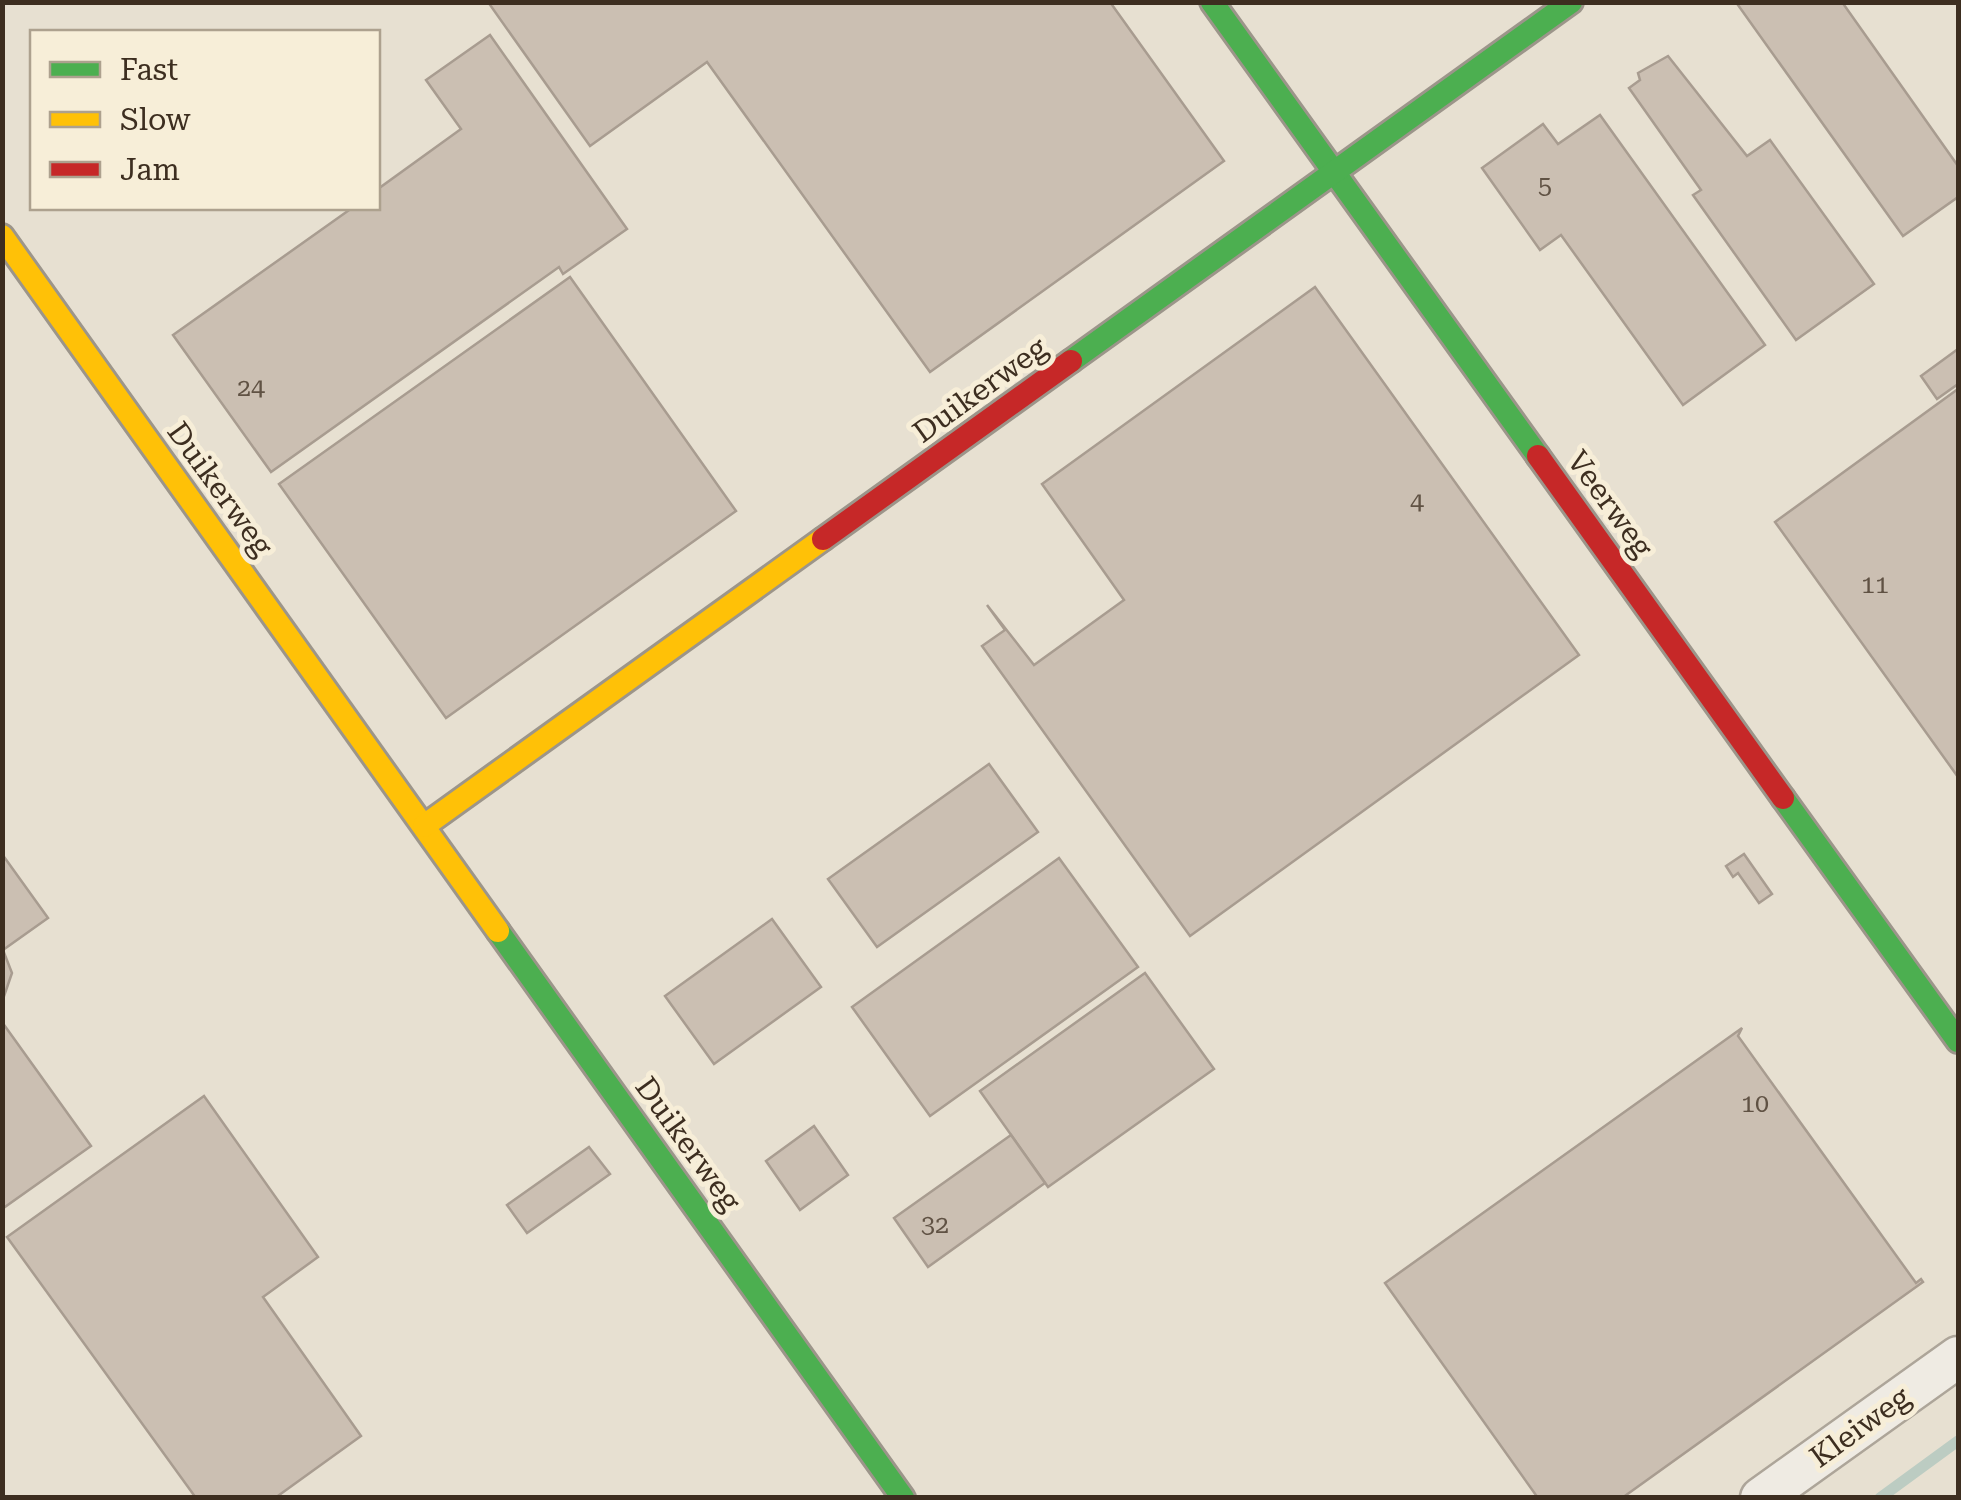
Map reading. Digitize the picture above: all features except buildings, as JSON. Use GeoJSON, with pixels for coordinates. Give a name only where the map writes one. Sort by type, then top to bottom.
{"type":"FeatureCollection","features":[{"type":"Feature","properties":{"kind":"street","name":"Veerweg"},"geometry":{"type":"LineString","coordinates":[[1212,2],[1958,1041]]}},
{"type":"Feature","properties":{"kind":"street","name":"Duikerweg"},"geometry":{"type":"LineString","coordinates":[[424,826],[1571,2]]}},
{"type":"Feature","properties":{"kind":"street","name":"Duikerweg"},"geometry":{"type":"LineString","coordinates":[[2,236],[903,1498]]}},
{"type":"Feature","properties":{"kind":"street","name":"Kleiweg"},"geometry":{"type":"LineString","coordinates":[[1762,1498],[1958,1356]]}},
{"type":"Feature","properties":{"kind":"waterway"},"geometry":{"type":"LineString","coordinates":[[1880,1498],[1958,1441]]}},
{"type":"Feature","properties":{"kind":"traffic: fast"},"geometry":{"type":"LineString","coordinates":[[1212,2],[1538,456]]}},
{"type":"Feature","properties":{"kind":"traffic: fast"},"geometry":{"type":"LineString","coordinates":[[1071,361],[1571,2]]}},
{"type":"Feature","properties":{"kind":"traffic: fast"},"geometry":{"type":"LineString","coordinates":[[1783,798],[1958,1041]]}},
{"type":"Feature","properties":{"kind":"traffic: fast"},"geometry":{"type":"LineString","coordinates":[[498,931],[903,1498]]}},
{"type":"Feature","properties":{"kind":"traffic: slow"},"geometry":{"type":"LineString","coordinates":[[2,236],[498,931]]}},
{"type":"Feature","properties":{"kind":"traffic: slow"},"geometry":{"type":"LineString","coordinates":[[424,826],[823,539]]}},
{"type":"Feature","properties":{"kind":"traffic: jam"},"geometry":{"type":"LineString","coordinates":[[823,539],[1071,361]]}},
{"type":"Feature","properties":{"kind":"traffic: jam"},"geometry":{"type":"LineString","coordinates":[[1538,456],[1783,798]]}}]}
